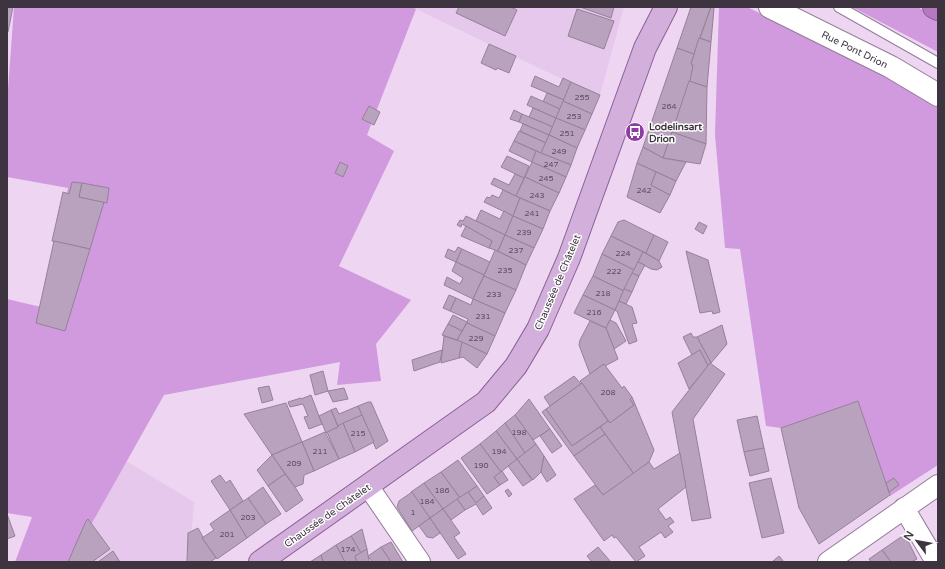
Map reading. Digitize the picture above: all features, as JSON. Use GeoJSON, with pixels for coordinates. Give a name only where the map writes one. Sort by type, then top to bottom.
{"type":"FeatureCollection","features":[{"type":"Feature","properties":{"kind":"highway"},"geometry":{"type":"LineString","coordinates":[[934,7],[938,9]]}},
{"type":"Feature","properties":{"kind":"main road","name":"Chaussée de Châtelet"},"geometry":{"type":"LineString","coordinates":[[645,48],[648,7]]}},
{"type":"Feature","properties":{"kind":"main road","name":"Chaussée de Châtelet"},"geometry":{"type":"LineString","coordinates":[[260,562],[486,402],[516,366],[538,329],[569,258],[645,48],[666,7]]}},
{"type":"Feature","properties":{"kind":"street","name":"Rue Pont Drion"},"geometry":{"type":"LineString","coordinates":[[770,7],[891,67],[938,95]]}},
{"type":"Feature","properties":{"kind":"street"},"geometry":{"type":"LineString","coordinates":[[828,562],[938,485]]}},
{"type":"Feature","properties":{"kind":"street"},"geometry":{"type":"LineString","coordinates":[[368,486],[420,562]]}},
{"type":"Feature","properties":{"kind":"street"},"geometry":{"type":"LineString","coordinates":[[904,508],[936,562]]}},
{"type":"Feature","properties":{"kind":"lane"},"geometry":{"type":"LineString","coordinates":[[839,7],[938,63]]}},
{"type":"Feature","properties":{"kind":"shaded area"},"geometry":{"type":"Polygon","coordinates":[[[14,7],[412,7],[416,9],[367,135],[394,151],[339,266],[411,300],[376,344],[381,381],[337,385],[340,362],[164,395],[92,523],[77,562],[15,562],[32,517],[7,513],[7,299],[41,307],[68,188],[7,177],[7,103],[14,7]]]}},
{"type":"Feature","properties":{"kind":"shaded area"},"geometry":{"type":"Polygon","coordinates":[[[412,7],[624,7],[600,95],[570,83],[412,7]]]}},
{"type":"Feature","properties":{"kind":"shaded area"},"geometry":{"type":"Polygon","coordinates":[[[719,7],[747,7],[938,100],[938,465],[890,496],[858,402],[781,428],[766,426],[740,249],[725,248],[715,135],[719,7]]]}},
{"type":"Feature","properties":{"kind":"shaded area"},"geometry":{"type":"Polygon","coordinates":[[[852,7],[917,7],[938,17],[938,52],[852,7]]]}},
{"type":"Feature","properties":{"kind":"shaded area"},"geometry":{"type":"Polygon","coordinates":[[[126,461],[194,502],[189,562],[77,562],[92,523],[126,461]]]}},
{"type":"Feature","properties":{"kind":"building"},"geometry":{"type":"Polygon","coordinates":[[[7,7],[13,7],[8,32],[7,32],[7,7]]]}},
{"type":"Feature","properties":{"kind":"building"},"geometry":{"type":"Polygon","coordinates":[[[459,7],[511,7],[517,10],[505,36],[456,13],[459,7]]]}},
{"type":"Feature","properties":{"kind":"building"},"geometry":{"type":"Polygon","coordinates":[[[580,7],[614,7],[611,18],[580,7]]]}},
{"type":"Feature","properties":{"kind":"building"},"geometry":{"type":"Polygon","coordinates":[[[691,7],[711,7],[694,54],[677,48],[691,7]]]}},
{"type":"Feature","properties":{"kind":"building"},"geometry":{"type":"Polygon","coordinates":[[[711,7],[714,8],[711,42],[700,38],[711,7]]]}},
{"type":"Feature","properties":{"kind":"building"},"geometry":{"type":"Polygon","coordinates":[[[577,9],[614,21],[604,49],[568,36],[577,9]]]}},
{"type":"Feature","properties":{"kind":"building"},"geometry":{"type":"Polygon","coordinates":[[[699,38],[711,42],[707,87],[689,81],[693,65],[691,64],[699,38]]]}},
{"type":"Feature","properties":{"kind":"building"},"geometry":{"type":"Polygon","coordinates":[[[489,44],[516,56],[509,73],[497,68],[496,70],[481,63],[489,44]]]}},
{"type":"Feature","properties":{"kind":"building"},"geometry":{"type":"Polygon","coordinates":[[[677,48],[694,54],[691,64],[693,65],[690,81],[663,158],[643,147],[677,48]]]}},
{"type":"Feature","properties":{"kind":"building"},"geometry":{"type":"Polygon","coordinates":[[[535,76],[559,87],[563,78],[571,82],[564,100],[531,86],[535,76]]]}},
{"type":"Feature","properties":{"kind":"building"},"geometry":{"type":"Polygon","coordinates":[[[689,81],[707,87],[706,144],[672,132],[689,81]]]}},
{"type":"Feature","properties":{"kind":"building"},"geometry":{"type":"Polygon","coordinates":[[[571,82],[600,95],[592,114],[563,101],[571,82]]]}},
{"type":"Feature","properties":{"kind":"building"},"geometry":{"type":"Polygon","coordinates":[[[547,93],[564,100],[560,109],[543,102],[547,93]]]}},
{"type":"Feature","properties":{"kind":"building"},"geometry":{"type":"Polygon","coordinates":[[[531,96],[560,109],[556,118],[527,105],[531,96]]]}},
{"type":"Feature","properties":{"kind":"building"},"geometry":{"type":"Polygon","coordinates":[[[563,101],[592,114],[585,130],[556,118],[563,101]]]}},
{"type":"Feature","properties":{"kind":"building"},"geometry":{"type":"Polygon","coordinates":[[[369,106],[380,112],[374,125],[362,119],[369,106]]]}},
{"type":"Feature","properties":{"kind":"building"},"geometry":{"type":"Polygon","coordinates":[[[533,108],[556,118],[553,127],[529,117],[533,108]]]}},
{"type":"Feature","properties":{"kind":"building"},"geometry":{"type":"Polygon","coordinates":[[[514,110],[522,114],[519,122],[510,119],[514,110]]]}},
{"type":"Feature","properties":{"kind":"building"},"geometry":{"type":"Polygon","coordinates":[[[522,114],[553,127],[549,135],[519,122],[522,114]]]}},
{"type":"Feature","properties":{"kind":"building"},"geometry":{"type":"Polygon","coordinates":[[[556,118],[585,130],[577,148],[549,135],[556,118]]]}},
{"type":"Feature","properties":{"kind":"building"},"geometry":{"type":"Polygon","coordinates":[[[523,124],[549,135],[546,143],[520,131],[523,124]]]}},
{"type":"Feature","properties":{"kind":"building"},"geometry":{"type":"Polygon","coordinates":[[[519,131],[546,143],[541,153],[514,141],[519,131]]]}},
{"type":"Feature","properties":{"kind":"building"},"geometry":{"type":"Polygon","coordinates":[[[672,132],[706,144],[700,164],[663,158],[672,132]]]}},
{"type":"Feature","properties":{"kind":"building"},"geometry":{"type":"Polygon","coordinates":[[[549,135],[577,148],[571,165],[541,153],[549,135]]]}},
{"type":"Feature","properties":{"kind":"building"},"geometry":{"type":"Polygon","coordinates":[[[514,141],[536,151],[532,162],[509,151],[514,141]]]}},
{"type":"Feature","properties":{"kind":"building"},"geometry":{"type":"Polygon","coordinates":[[[643,147],[663,158],[686,162],[676,181],[637,163],[643,147]]]}},
{"type":"Feature","properties":{"kind":"building"},"geometry":{"type":"Polygon","coordinates":[[[536,151],[571,165],[566,177],[532,162],[536,151]]]}},
{"type":"Feature","properties":{"kind":"building"},"geometry":{"type":"Polygon","coordinates":[[[507,156],[529,166],[524,178],[501,167],[507,156]]]}},
{"type":"Feature","properties":{"kind":"building"},"geometry":{"type":"Polygon","coordinates":[[[340,162],[348,166],[343,177],[335,173],[340,162]]]}},
{"type":"Feature","properties":{"kind":"building"},"geometry":{"type":"Polygon","coordinates":[[[532,162],[566,177],[559,193],[525,177],[532,162]]]}},
{"type":"Feature","properties":{"kind":"building"},"geometry":{"type":"Polygon","coordinates":[[[637,163],[656,172],[651,185],[670,195],[660,213],[627,197],[637,163]]]}},
{"type":"Feature","properties":{"kind":"building"},"geometry":{"type":"Polygon","coordinates":[[[656,172],[676,181],[670,195],[651,185],[656,172]]]}},
{"type":"Feature","properties":{"kind":"building"},"geometry":{"type":"Polygon","coordinates":[[[515,174],[524,178],[516,196],[491,184],[494,178],[509,185],[515,174]]]}},
{"type":"Feature","properties":{"kind":"building"},"geometry":{"type":"Polygon","coordinates":[[[525,177],[559,193],[550,211],[516,196],[525,177]]]}},
{"type":"Feature","properties":{"kind":"building"},"geometry":{"type":"Polygon","coordinates":[[[72,182],[82,183],[79,197],[104,202],[90,249],[52,241],[63,192],[69,194],[72,182]]]}},
{"type":"Feature","properties":{"kind":"building"},"geometry":{"type":"Polygon","coordinates":[[[82,183],[109,188],[107,203],[79,197],[82,183]]]}},
{"type":"Feature","properties":{"kind":"building"},"geometry":{"type":"Polygon","coordinates":[[[503,190],[520,198],[513,216],[484,202],[487,197],[490,198],[492,195],[499,198],[503,190]]]}},
{"type":"Feature","properties":{"kind":"building"},"geometry":{"type":"Polygon","coordinates":[[[520,198],[550,211],[543,229],[513,216],[520,198]]]}},
{"type":"Feature","properties":{"kind":"building"},"geometry":{"type":"Polygon","coordinates":[[[481,210],[500,219],[504,211],[513,216],[505,235],[476,221],[481,210]]]}},
{"type":"Feature","properties":{"kind":"building"},"geometry":{"type":"Polygon","coordinates":[[[466,216],[505,235],[498,251],[489,248],[492,241],[462,224],[461,227],[457,225],[460,220],[463,221],[466,216]]]}},
{"type":"Feature","properties":{"kind":"building"},"geometry":{"type":"Polygon","coordinates":[[[513,216],[543,229],[534,248],[505,235],[513,216]]]}},
{"type":"Feature","properties":{"kind":"building"},"geometry":{"type":"Polygon","coordinates":[[[624,220],[654,235],[646,253],[611,236],[618,222],[624,220]]]}},
{"type":"Feature","properties":{"kind":"building"},"geometry":{"type":"Polygon","coordinates":[[[699,222],[707,226],[703,234],[695,229],[699,222]]]}},
{"type":"Feature","properties":{"kind":"building"},"geometry":{"type":"Polygon","coordinates":[[[466,226],[492,241],[489,248],[461,236],[466,226]]]}},
{"type":"Feature","properties":{"kind":"building"},"geometry":{"type":"Polygon","coordinates":[[[505,235],[534,248],[526,265],[498,251],[505,235]]]}},
{"type":"Feature","properties":{"kind":"building"},"geometry":{"type":"Polygon","coordinates":[[[654,235],[668,242],[659,261],[646,253],[654,235]]]}},
{"type":"Feature","properties":{"kind":"building"},"geometry":{"type":"Polygon","coordinates":[[[611,236],[643,252],[634,270],[602,254],[611,236]]]}},
{"type":"Feature","properties":{"kind":"building"},"geometry":{"type":"Polygon","coordinates":[[[54,241],[90,249],[65,331],[36,323],[54,241]]]}},
{"type":"Feature","properties":{"kind":"building"},"geometry":{"type":"Polygon","coordinates":[[[458,247],[462,249],[456,262],[445,257],[448,249],[455,252],[458,247]]]}},
{"type":"Feature","properties":{"kind":"building"},"geometry":{"type":"Polygon","coordinates":[[[462,249],[490,262],[484,275],[456,262],[462,249]]]}},
{"type":"Feature","properties":{"kind":"building"},"geometry":{"type":"Polygon","coordinates":[[[495,250],[526,265],[516,290],[484,276],[495,250]]]}},
{"type":"Feature","properties":{"kind":"building"},"geometry":{"type":"Polygon","coordinates":[[[686,251],[708,260],[720,312],[713,314],[712,311],[700,313],[686,251]]]}},
{"type":"Feature","properties":{"kind":"building"},"geometry":{"type":"Polygon","coordinates":[[[643,252],[659,261],[662,267],[657,270],[651,269],[638,262],[643,252]]]}},
{"type":"Feature","properties":{"kind":"building"},"geometry":{"type":"Polygon","coordinates":[[[602,254],[634,270],[624,291],[593,276],[602,254]]]}},
{"type":"Feature","properties":{"kind":"building"},"geometry":{"type":"Polygon","coordinates":[[[456,262],[484,275],[473,299],[444,285],[447,277],[460,284],[463,278],[452,271],[456,262]]]}},
{"type":"Feature","properties":{"kind":"building"},"geometry":{"type":"Polygon","coordinates":[[[638,262],[645,265],[639,276],[632,273],[638,262]]]}},
{"type":"Feature","properties":{"kind":"building"},"geometry":{"type":"Polygon","coordinates":[[[632,273],[639,276],[632,292],[624,289],[632,273]]]}},
{"type":"Feature","properties":{"kind":"building"},"geometry":{"type":"Polygon","coordinates":[[[484,276],[516,290],[505,313],[473,299],[484,276]]]}},
{"type":"Feature","properties":{"kind":"building"},"geometry":{"type":"Polygon","coordinates":[[[593,276],[624,291],[615,310],[583,295],[593,276]]]}},
{"type":"Feature","properties":{"kind":"building"},"geometry":{"type":"Polygon","coordinates":[[[624,289],[632,292],[626,304],[619,301],[624,289]]]}},
{"type":"Feature","properties":{"kind":"building"},"geometry":{"type":"Polygon","coordinates":[[[449,295],[456,298],[450,311],[443,308],[449,295]]]}},
{"type":"Feature","properties":{"kind":"building"},"geometry":{"type":"Polygon","coordinates":[[[583,295],[615,310],[606,328],[574,313],[583,295]]]}},
{"type":"Feature","properties":{"kind":"building"},"geometry":{"type":"Polygon","coordinates":[[[456,298],[471,305],[473,299],[505,313],[495,336],[467,323],[468,319],[450,311],[456,298]]]}},
{"type":"Feature","properties":{"kind":"building"},"geometry":{"type":"Polygon","coordinates":[[[619,301],[632,307],[637,323],[632,324],[637,341],[629,344],[617,311],[615,310],[619,301]]]}},
{"type":"Feature","properties":{"kind":"building"},"geometry":{"type":"Polygon","coordinates":[[[453,315],[467,322],[462,331],[448,324],[453,315]]]}},
{"type":"Feature","properties":{"kind":"building"},"geometry":{"type":"Polygon","coordinates":[[[610,320],[616,323],[626,341],[614,349],[606,328],[610,320]]]}},
{"type":"Feature","properties":{"kind":"building"},"geometry":{"type":"Polygon","coordinates":[[[590,321],[606,328],[618,359],[605,366],[604,364],[590,374],[579,345],[590,321]]]}},
{"type":"Feature","properties":{"kind":"building"},"geometry":{"type":"Polygon","coordinates":[[[467,323],[495,336],[487,354],[457,340],[467,323]]]}},
{"type":"Feature","properties":{"kind":"building"},"geometry":{"type":"Polygon","coordinates":[[[448,324],[462,331],[457,340],[442,335],[448,324]]]}},
{"type":"Feature","properties":{"kind":"building"},"geometry":{"type":"Polygon","coordinates":[[[722,325],[727,344],[711,363],[697,337],[722,325]]]}},
{"type":"Feature","properties":{"kind":"building"},"geometry":{"type":"Polygon","coordinates":[[[691,333],[693,337],[697,337],[711,363],[708,366],[700,350],[692,355],[683,337],[691,333]]]}},
{"type":"Feature","properties":{"kind":"building"},"geometry":{"type":"Polygon","coordinates":[[[444,336],[462,342],[459,358],[441,363],[444,336]]]}},
{"type":"Feature","properties":{"kind":"building"},"geometry":{"type":"Polygon","coordinates":[[[462,342],[487,354],[477,368],[463,357],[459,358],[462,342]]]}},
{"type":"Feature","properties":{"kind":"building"},"geometry":{"type":"Polygon","coordinates":[[[442,350],[440,362],[414,371],[412,360],[442,350]]]}},
{"type":"Feature","properties":{"kind":"building"},"geometry":{"type":"Polygon","coordinates":[[[700,350],[708,366],[689,389],[678,363],[700,350]]]}},
{"type":"Feature","properties":{"kind":"building"},"geometry":{"type":"Polygon","coordinates":[[[710,363],[725,374],[693,419],[711,518],[692,521],[672,412],[710,363]]]}},
{"type":"Feature","properties":{"kind":"building"},"geometry":{"type":"Polygon","coordinates":[[[604,364],[622,388],[624,386],[632,397],[630,399],[634,405],[610,423],[580,381],[604,364]]]}},
{"type":"Feature","properties":{"kind":"building"},"geometry":{"type":"Polygon","coordinates":[[[323,371],[328,391],[315,395],[310,375],[323,371]]]}},
{"type":"Feature","properties":{"kind":"building"},"geometry":{"type":"Polygon","coordinates":[[[574,376],[581,384],[550,406],[544,397],[574,376]]]}},
{"type":"Feature","properties":{"kind":"building"},"geometry":{"type":"Polygon","coordinates":[[[582,383],[608,421],[572,446],[546,409],[582,383]]]}},
{"type":"Feature","properties":{"kind":"building"},"geometry":{"type":"Polygon","coordinates":[[[269,386],[273,400],[262,403],[258,388],[269,386]]]}},
{"type":"Feature","properties":{"kind":"building"},"geometry":{"type":"Polygon","coordinates":[[[344,388],[348,399],[333,402],[328,391],[344,388]]]}},
{"type":"Feature","properties":{"kind":"building"},"geometry":{"type":"Polygon","coordinates":[[[311,395],[322,424],[309,429],[304,417],[308,416],[303,404],[290,407],[288,402],[311,395]]]}},
{"type":"Feature","properties":{"kind":"building"},"geometry":{"type":"Polygon","coordinates":[[[632,397],[654,450],[649,462],[634,474],[600,427],[608,421],[610,423],[634,405],[630,399],[632,397]]]}},
{"type":"Feature","properties":{"kind":"building"},"geometry":{"type":"Polygon","coordinates":[[[529,399],[550,429],[533,440],[515,415],[529,399]]]}},
{"type":"Feature","properties":{"kind":"building"},"geometry":{"type":"Polygon","coordinates":[[[858,401],[890,495],[819,544],[799,508],[781,428],[858,401]]]}},
{"type":"Feature","properties":{"kind":"building"},"geometry":{"type":"Polygon","coordinates":[[[371,402],[388,441],[376,449],[358,406],[371,402]]]}},
{"type":"Feature","properties":{"kind":"building"},"geometry":{"type":"Polygon","coordinates":[[[286,403],[302,442],[272,455],[244,414],[286,403]]]}},
{"type":"Feature","properties":{"kind":"building"},"geometry":{"type":"Polygon","coordinates":[[[358,406],[362,415],[338,426],[331,410],[336,408],[339,414],[358,406]]]}},
{"type":"Feature","properties":{"kind":"building"},"geometry":{"type":"Polygon","coordinates":[[[546,409],[572,446],[600,427],[605,434],[574,456],[542,412],[546,409]]]}},
{"type":"Feature","properties":{"kind":"building"},"geometry":{"type":"Polygon","coordinates":[[[331,410],[338,427],[326,433],[319,416],[331,410]]]}},
{"type":"Feature","properties":{"kind":"building"},"geometry":{"type":"Polygon","coordinates":[[[362,415],[374,442],[355,452],[343,423],[362,415]]]}},
{"type":"Feature","properties":{"kind":"building"},"geometry":{"type":"Polygon","coordinates":[[[515,415],[536,444],[525,453],[505,423],[515,415]]]}},
{"type":"Feature","properties":{"kind":"building"},"geometry":{"type":"Polygon","coordinates":[[[757,416],[764,448],[744,452],[737,420],[757,416]]]}},
{"type":"Feature","properties":{"kind":"building"},"geometry":{"type":"Polygon","coordinates":[[[343,423],[355,452],[339,459],[327,432],[343,423]]]}},
{"type":"Feature","properties":{"kind":"building"},"geometry":{"type":"Polygon","coordinates":[[[505,423],[525,453],[517,459],[496,431],[505,423]]]}},
{"type":"Feature","properties":{"kind":"building"},"geometry":{"type":"Polygon","coordinates":[[[550,429],[562,446],[552,453],[540,436],[550,429]]]}},
{"type":"Feature","properties":{"kind":"building"},"geometry":{"type":"Polygon","coordinates":[[[496,431],[517,459],[501,472],[480,444],[496,431]]]}},
{"type":"Feature","properties":{"kind":"building"},"geometry":{"type":"Polygon","coordinates":[[[325,432],[339,459],[314,471],[302,442],[325,432]]]}},
{"type":"Feature","properties":{"kind":"building"},"geometry":{"type":"Polygon","coordinates":[[[605,434],[634,474],[603,495],[574,456],[605,434]]]}},
{"type":"Feature","properties":{"kind":"building"},"geometry":{"type":"Polygon","coordinates":[[[302,442],[314,471],[304,475],[303,484],[295,487],[272,455],[302,442]]]}},
{"type":"Feature","properties":{"kind":"building"},"geometry":{"type":"Polygon","coordinates":[[[480,444],[501,472],[494,477],[500,485],[487,494],[461,458],[480,444]]]}},
{"type":"Feature","properties":{"kind":"building"},"geometry":{"type":"Polygon","coordinates":[[[536,444],[544,456],[541,472],[533,480],[517,459],[536,444]]]}},
{"type":"Feature","properties":{"kind":"building"},"geometry":{"type":"Polygon","coordinates":[[[764,448],[769,471],[750,476],[744,452],[764,448]]]}},
{"type":"Feature","properties":{"kind":"building"},"geometry":{"type":"Polygon","coordinates":[[[680,453],[686,487],[658,509],[666,520],[670,517],[674,522],[668,526],[673,532],[665,538],[661,532],[639,547],[645,556],[636,562],[616,537],[614,538],[612,535],[604,541],[574,499],[595,485],[603,495],[649,462],[654,469],[680,453]]]}},
{"type":"Feature","properties":{"kind":"building"},"geometry":{"type":"Polygon","coordinates":[[[272,455],[285,474],[268,486],[257,470],[272,455]]]}},
{"type":"Feature","properties":{"kind":"building"},"geometry":{"type":"Polygon","coordinates":[[[544,456],[556,475],[547,482],[541,472],[544,456]]]}},
{"type":"Feature","properties":{"kind":"building"},"geometry":{"type":"Polygon","coordinates":[[[517,459],[532,480],[523,486],[508,466],[517,459]]]}},
{"type":"Feature","properties":{"kind":"building"},"geometry":{"type":"Polygon","coordinates":[[[458,460],[477,486],[460,498],[441,472],[458,460]]]}},
{"type":"Feature","properties":{"kind":"building"},"geometry":{"type":"Polygon","coordinates":[[[502,471],[508,480],[500,485],[494,477],[502,471]]]}},
{"type":"Feature","properties":{"kind":"building"},"geometry":{"type":"Polygon","coordinates":[[[441,472],[460,498],[443,509],[424,483],[441,472]]]}},
{"type":"Feature","properties":{"kind":"building"},"geometry":{"type":"Polygon","coordinates":[[[285,474],[303,500],[286,512],[268,486],[285,474]]]}},
{"type":"Feature","properties":{"kind":"building"},"geometry":{"type":"Polygon","coordinates":[[[220,475],[226,483],[230,480],[243,501],[230,510],[211,481],[220,475]]]}},
{"type":"Feature","properties":{"kind":"building"},"geometry":{"type":"Polygon","coordinates":[[[771,478],[784,533],[762,538],[749,483],[771,478]]]}},
{"type":"Feature","properties":{"kind":"building"},"geometry":{"type":"Polygon","coordinates":[[[894,478],[899,485],[889,492],[886,483],[894,478]]]}},
{"type":"Feature","properties":{"kind":"building"},"geometry":{"type":"Polygon","coordinates":[[[424,483],[443,509],[430,518],[411,492],[424,483]]]}},
{"type":"Feature","properties":{"kind":"building"},"geometry":{"type":"Polygon","coordinates":[[[477,486],[484,496],[476,503],[468,492],[477,486]]]}},
{"type":"Feature","properties":{"kind":"building"},"geometry":{"type":"Polygon","coordinates":[[[263,487],[281,514],[266,524],[248,498],[263,487]]]}},
{"type":"Feature","properties":{"kind":"building"},"geometry":{"type":"Polygon","coordinates":[[[508,489],[512,494],[509,497],[505,491],[508,489]]]}},
{"type":"Feature","properties":{"kind":"building"},"geometry":{"type":"Polygon","coordinates":[[[412,492],[430,518],[412,531],[397,507],[399,501],[412,492]]]}},
{"type":"Feature","properties":{"kind":"building"},"geometry":{"type":"Polygon","coordinates":[[[468,492],[476,503],[484,496],[492,508],[483,515],[476,504],[465,510],[457,499],[468,492]]]}},
{"type":"Feature","properties":{"kind":"building"},"geometry":{"type":"Polygon","coordinates":[[[248,498],[266,524],[247,538],[230,510],[248,498]]]}},
{"type":"Feature","properties":{"kind":"building"},"geometry":{"type":"Polygon","coordinates":[[[457,499],[465,510],[451,520],[443,509],[457,499]]]}},
{"type":"Feature","properties":{"kind":"building"},"geometry":{"type":"Polygon","coordinates":[[[443,509],[460,533],[454,537],[466,554],[458,559],[430,518],[443,509]]]}},
{"type":"Feature","properties":{"kind":"building"},"geometry":{"type":"Polygon","coordinates":[[[230,510],[247,538],[217,559],[202,538],[214,530],[210,524],[230,510]]]}},
{"type":"Feature","properties":{"kind":"building"},"geometry":{"type":"Polygon","coordinates":[[[7,514],[15,536],[7,539],[7,514]]]}},
{"type":"Feature","properties":{"kind":"building"},"geometry":{"type":"Polygon","coordinates":[[[430,518],[440,533],[433,538],[427,537],[419,526],[430,518]]]}},
{"type":"Feature","properties":{"kind":"building"},"geometry":{"type":"Polygon","coordinates":[[[88,519],[110,549],[92,562],[68,562],[86,521],[88,519]]]}},
{"type":"Feature","properties":{"kind":"building"},"geometry":{"type":"Polygon","coordinates":[[[198,528],[203,537],[202,538],[216,558],[210,562],[187,562],[188,533],[198,528]]]}},
{"type":"Feature","properties":{"kind":"building"},"geometry":{"type":"Polygon","coordinates":[[[362,529],[367,549],[361,553],[351,536],[362,529]]]}},
{"type":"Feature","properties":{"kind":"building"},"geometry":{"type":"Polygon","coordinates":[[[351,536],[361,553],[355,556],[357,562],[345,562],[336,545],[351,536]]]}},
{"type":"Feature","properties":{"kind":"building"},"geometry":{"type":"Polygon","coordinates":[[[901,537],[907,539],[917,559],[911,562],[891,562],[882,550],[901,537]]]}},
{"type":"Feature","properties":{"kind":"building"},"geometry":{"type":"Polygon","coordinates":[[[391,542],[403,562],[391,562],[381,547],[391,542]]]}},
{"type":"Feature","properties":{"kind":"building"},"geometry":{"type":"Polygon","coordinates":[[[336,545],[345,562],[323,562],[321,555],[336,545]]]}},
{"type":"Feature","properties":{"kind":"building"},"geometry":{"type":"Polygon","coordinates":[[[381,547],[391,562],[372,562],[368,556],[381,547]]]}},
{"type":"Feature","properties":{"kind":"building"},"geometry":{"type":"Polygon","coordinates":[[[598,547],[610,561],[592,562],[587,556],[598,547]]]}},
{"type":"Feature","properties":{"kind":"building"},"geometry":{"type":"Polygon","coordinates":[[[367,549],[369,562],[357,562],[355,556],[367,549]]]}},
{"type":"Feature","properties":{"kind":"building"},"geometry":{"type":"Polygon","coordinates":[[[882,550],[891,562],[871,562],[869,559],[882,550]]]}},
{"type":"Feature","properties":{"kind":"building"},"geometry":{"type":"Polygon","coordinates":[[[113,551],[120,562],[98,562],[113,551]]]}},
{"type":"Feature","properties":{"kind":"building"},"geometry":{"type":"Polygon","coordinates":[[[321,555],[323,562],[310,562],[321,555]]]}},
{"type":"Feature","properties":{"kind":"building"},"geometry":{"type":"Polygon","coordinates":[[[779,556],[784,562],[772,562],[779,556]]]}},
{"type":"Feature","properties":{"kind":"place","name":"Lodelinsart Drion"},"geometry":{"type":"Point","coordinates":[635,132]}}]}
